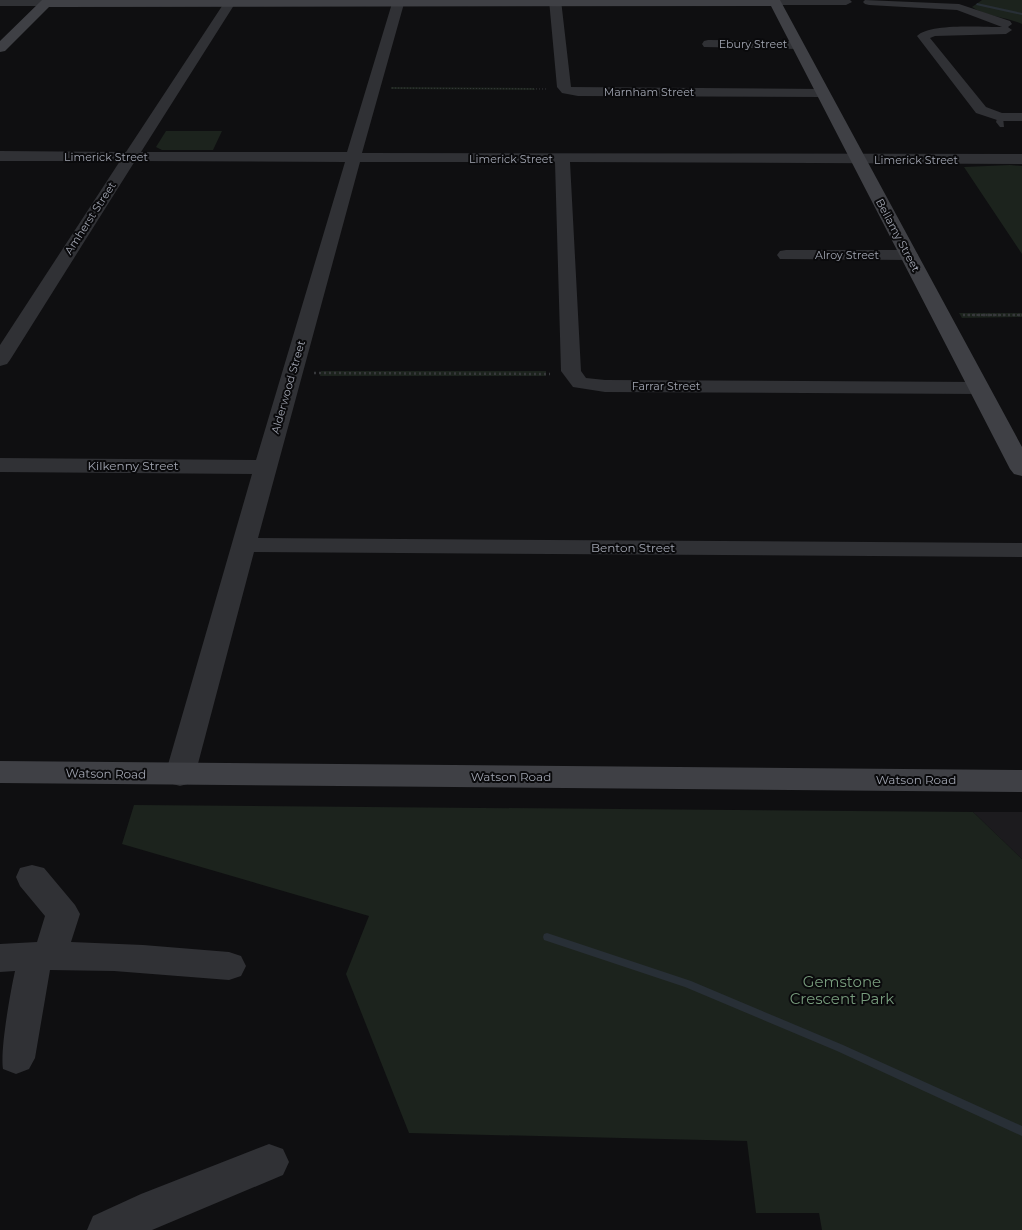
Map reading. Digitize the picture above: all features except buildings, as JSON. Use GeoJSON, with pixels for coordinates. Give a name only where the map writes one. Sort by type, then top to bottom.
{"type":"FeatureCollection","features":[{"type":"Feature","properties":{"kind":"street"},"geometry":{"type":"LineString","coordinates":[[0,3],[399,0],[846,2]]}},
{"type":"Feature","properties":{"kind":"street","name":"Alderwood Street"},"geometry":{"type":"LineString","coordinates":[[180,775],[291,373],[399,0]]}},
{"type":"Feature","properties":{"kind":"street"},"geometry":{"type":"LineString","coordinates":[[959,7],[970,0]]}},
{"type":"Feature","properties":{"kind":"street"},"geometry":{"type":"LineString","coordinates":[[555,1],[564,87]]}},
{"type":"Feature","properties":{"kind":"street"},"geometry":{"type":"LineString","coordinates":[[0,48],[48,2]]}},
{"type":"Feature","properties":{"kind":"street","name":"Amherst Street"},"geometry":{"type":"LineString","coordinates":[[0,360],[230,2]]}},
{"type":"Feature","properties":{"kind":"street","name":"Bellamy Street"},"geometry":{"type":"LineString","coordinates":[[775,2],[1022,468]]}},
{"type":"Feature","properties":{"kind":"street"},"geometry":{"type":"LineString","coordinates":[[869,2],[959,7],[1008,24],[1010,31],[934,32],[923,36],[982,110],[1001,121],[1022,117]]}},
{"type":"Feature","properties":{"kind":"street","name":"Ebury Street"},"geometry":{"type":"LineString","coordinates":[[708,44],[798,44]]}},
{"type":"Feature","properties":{"kind":"street","name":"Marnham Street"},"geometry":{"type":"LineString","coordinates":[[564,87],[567,90],[578,92],[823,93]]}},
{"type":"Feature","properties":{"kind":"street","name":"Limerick Street"},"geometry":{"type":"LineString","coordinates":[[0,156],[1022,159]]}},
{"type":"Feature","properties":{"kind":"street"},"geometry":{"type":"LineString","coordinates":[[562,159],[571,371]]}},
{"type":"Feature","properties":{"kind":"street","name":"Alroy Street"},"geometry":{"type":"LineString","coordinates":[[786,255],[909,255]]}},
{"type":"Feature","properties":{"kind":"street","name":"Farrar Street"},"geometry":{"type":"LineString","coordinates":[[571,371],[580,383],[605,386],[979,388]]}},
{"type":"Feature","properties":{"kind":"street","name":"Kilkenny Street"},"geometry":{"type":"LineString","coordinates":[[0,465],[265,467]]}},
{"type":"Feature","properties":{"kind":"street","name":"Benton Street"},"geometry":{"type":"LineString","coordinates":[[244,545],[1022,550]]}},
{"type":"Feature","properties":{"kind":"street","name":"Watson Road"},"geometry":{"type":"LineString","coordinates":[[0,772],[1022,781]]}},
{"type":"Feature","properties":{"kind":"street"},"geometry":{"type":"LineString","coordinates":[[16,1058],[42,956],[63,914],[32,877]]}},
{"type":"Feature","properties":{"kind":"street"},"geometry":{"type":"LineString","coordinates":[[0,958],[42,956],[144,958],[229,966]]}},
{"type":"Feature","properties":{"kind":"street"},"geometry":{"type":"LineString","coordinates":[[108,1230],[155,1208],[269,1162]]}},
{"type":"Feature","properties":{"kind":"path"},"geometry":{"type":"LineString","coordinates":[[374,88],[550,89],[564,87]]}},
{"type":"Feature","properties":{"kind":"path"},"geometry":{"type":"LineString","coordinates":[[940,315],[1022,315]]}},
{"type":"Feature","properties":{"kind":"path"},"geometry":{"type":"LineString","coordinates":[[291,373],[548,374],[571,371]]}},
{"type":"Feature","properties":{"kind":"shaded area"},"geometry":{"type":"Polygon","coordinates":[[[973,812],[1022,812],[1022,859],[973,812]]]}},
{"type":"Feature","properties":{"kind":"green space"},"geometry":{"type":"Polygon","coordinates":[[[982,0],[1022,0],[1022,24],[972,7],[982,0]]]}},
{"type":"Feature","properties":{"kind":"green space"},"geometry":{"type":"Polygon","coordinates":[[[391,87],[534,88],[535,90],[391,89],[391,87]]]}},
{"type":"Feature","properties":{"kind":"green space"},"geometry":{"type":"Polygon","coordinates":[[[166,131],[222,131],[213,150],[162,150],[156,147],[166,131]]]}},
{"type":"Feature","properties":{"kind":"green space"},"geometry":{"type":"Polygon","coordinates":[[[1022,166],[1022,254],[964,167],[1022,166]]]}},
{"type":"Feature","properties":{"kind":"green space"},"geometry":{"type":"Polygon","coordinates":[[[959,313],[1022,313],[1022,317],[962,318],[959,313]]]}},
{"type":"Feature","properties":{"kind":"green space"},"geometry":{"type":"Polygon","coordinates":[[[321,371],[546,371],[546,376],[320,376],[321,371]]]}},
{"type":"Feature","properties":{"kind":"green space","name":"Gemstone Crescent Park"},"geometry":{"type":"Polygon","coordinates":[[[134,805],[973,812],[1022,859],[1022,1230],[822,1230],[819,1213],[756,1213],[747,1141],[409,1133],[346,974],[369,916],[122,844],[134,805]]]}},
{"type":"Feature","properties":{"kind":"waterway"},"geometry":{"type":"LineString","coordinates":[[954,0],[959,1]]}},
{"type":"Feature","properties":{"kind":"waterway"},"geometry":{"type":"LineString","coordinates":[[977,4],[1022,14]]}},
{"type":"Feature","properties":{"kind":"waterway"},"geometry":{"type":"LineString","coordinates":[[547,937],[688,984],[840,1048],[1022,1131]]}}]}
